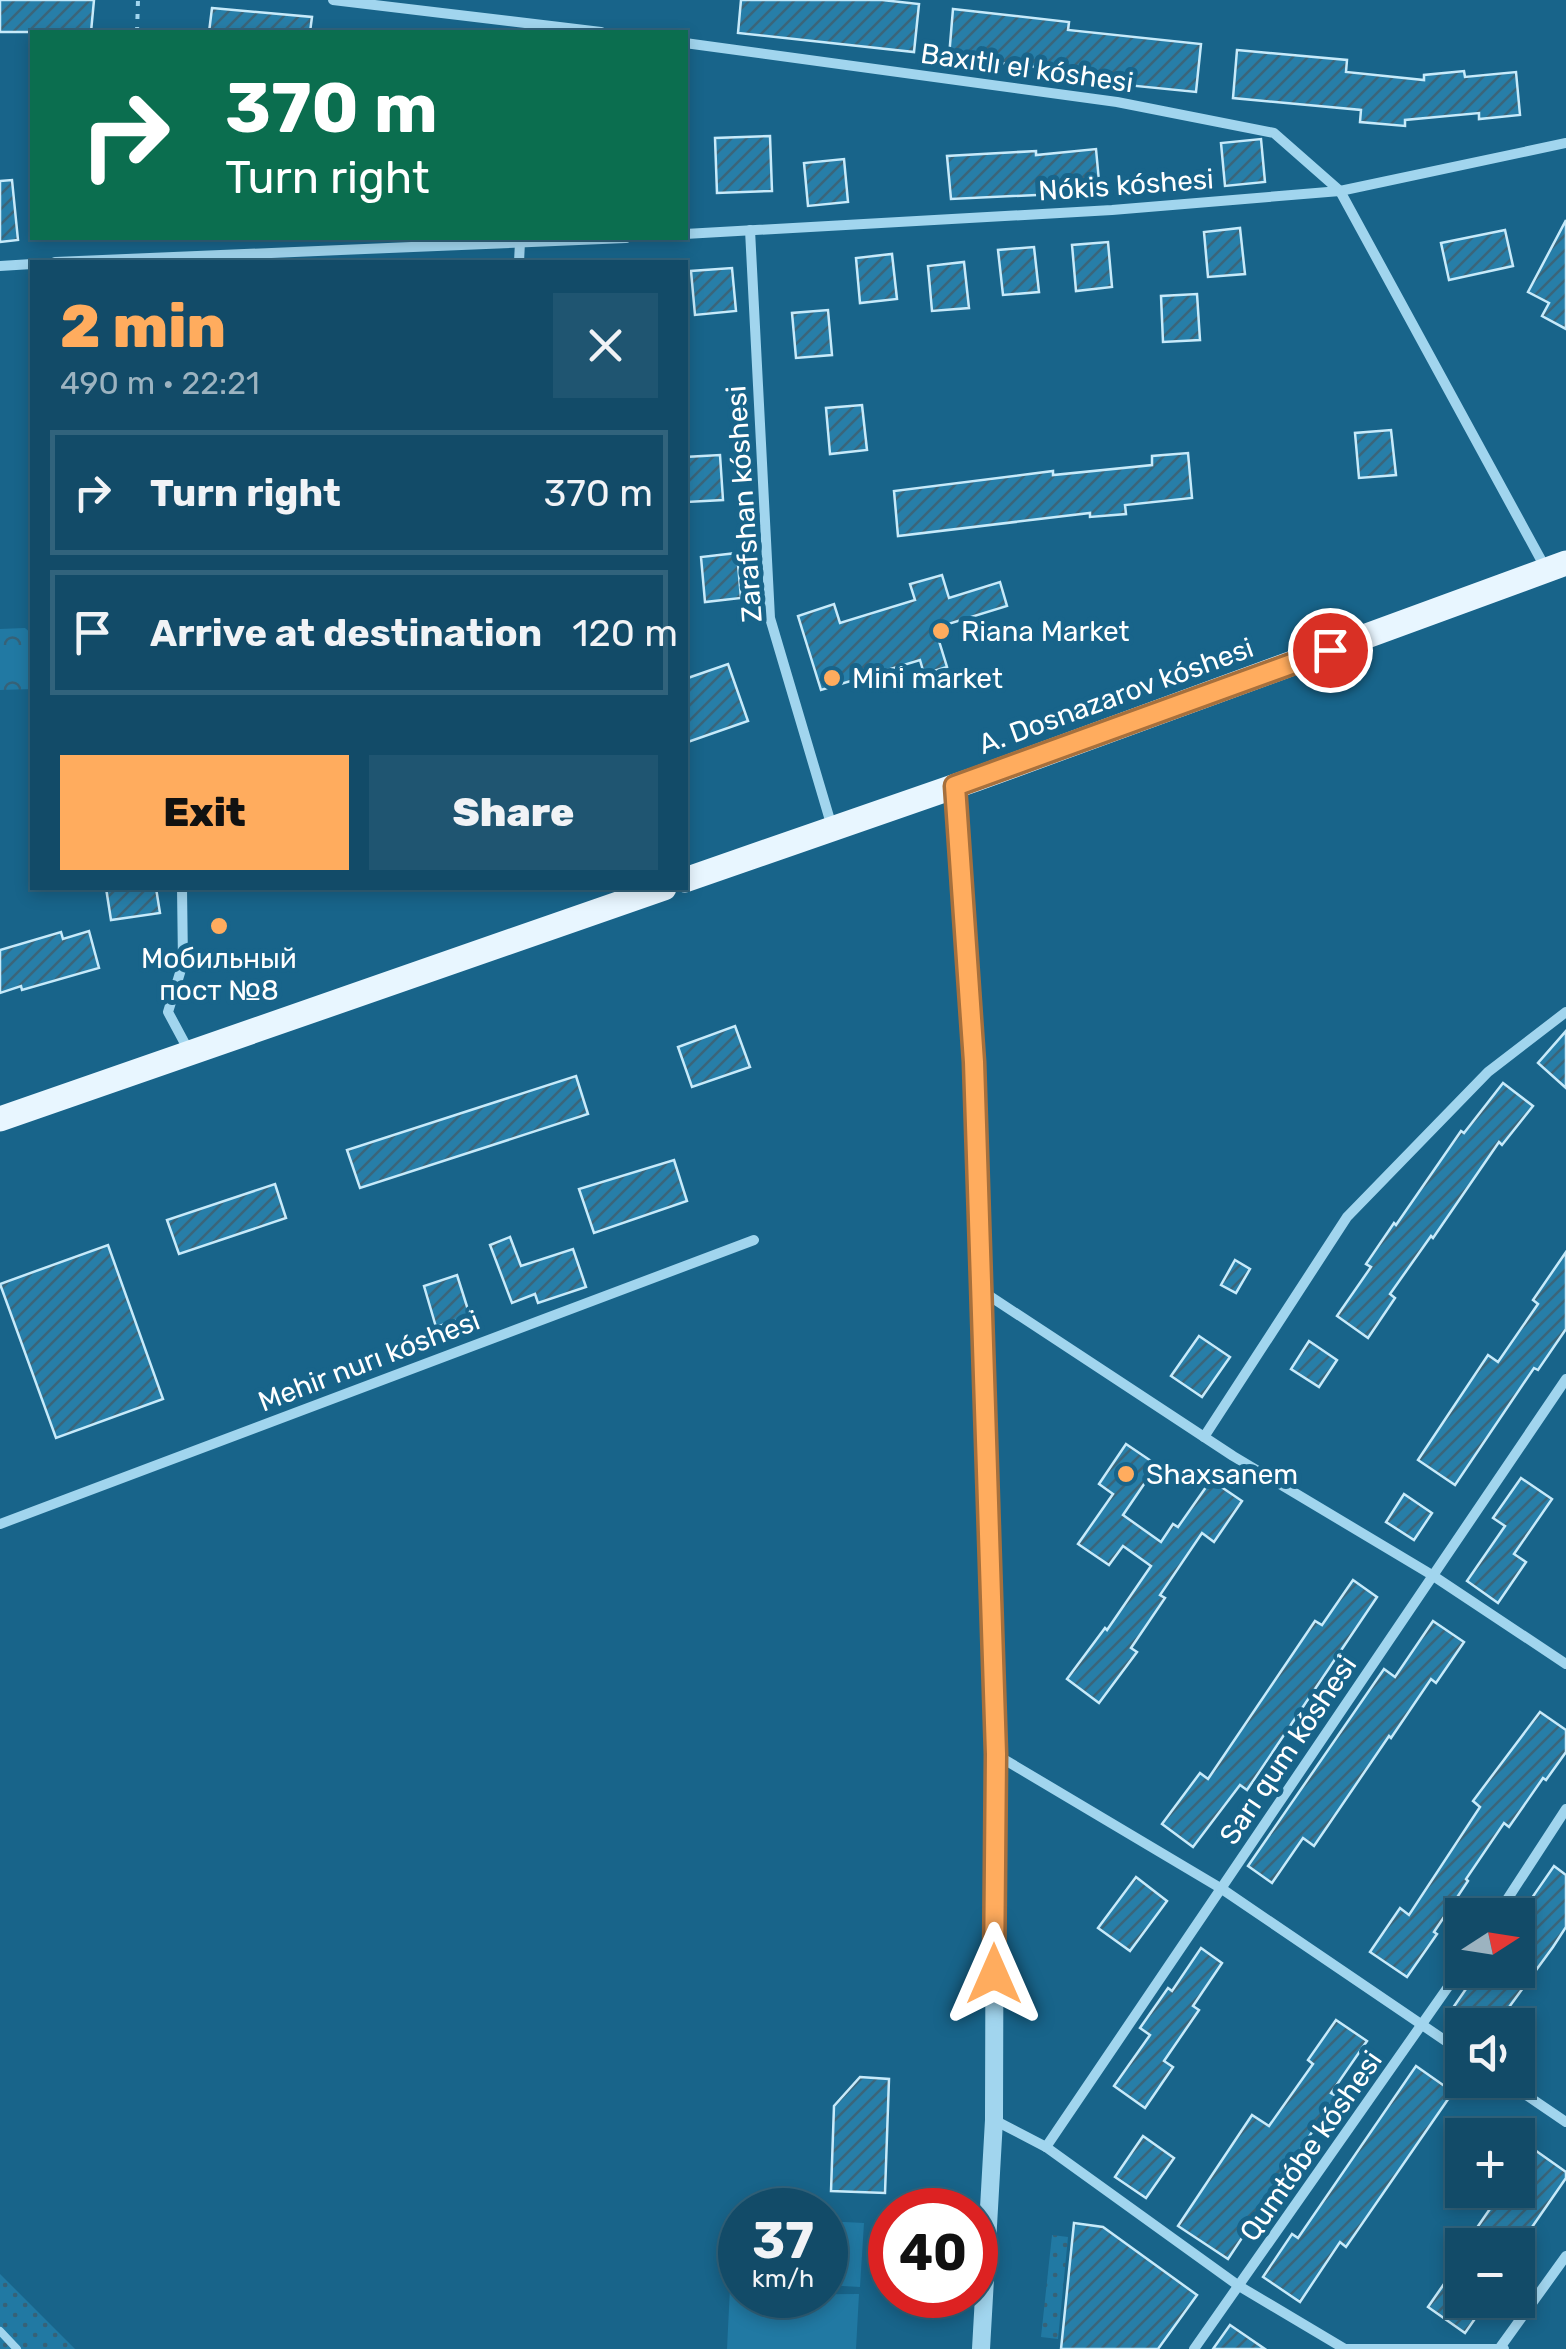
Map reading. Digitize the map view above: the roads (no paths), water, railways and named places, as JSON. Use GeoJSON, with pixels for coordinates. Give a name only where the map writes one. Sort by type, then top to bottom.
{"type":"FeatureCollection","features":[{"type":"Feature","properties":{"kind":"main road","name":"A. Dosnazarov kóshesi"},"geometry":{"type":"LineString","coordinates":[[688,879],[955,786],[1556,566]]}},
{"type":"Feature","properties":{"kind":"main road"},"geometry":{"type":"LineString","coordinates":[[0,1119],[658,890]]}},
{"type":"Feature","properties":{"kind":"street"},"geometry":{"type":"LineString","coordinates":[[333,0],[585,30]]}},
{"type":"Feature","properties":{"kind":"street","name":"Baxıtlı el kóshesi"},"geometry":{"type":"LineString","coordinates":[[688,43],[1116,102],[1274,133],[1340,191]]}},
{"type":"Feature","properties":{"kind":"street","name":"Nókis kóshesi"},"geometry":{"type":"LineString","coordinates":[[688,234],[1112,210],[1340,191],[1566,143]]}},
{"type":"Feature","properties":{"kind":"street"},"geometry":{"type":"LineString","coordinates":[[1340,191],[1556,566]]}},
{"type":"Feature","properties":{"kind":"street","name":"Zarafshan kóshesi"},"geometry":{"type":"LineString","coordinates":[[750,230],[770,618],[832,827]]}},
{"type":"Feature","properties":{"kind":"street"},"geometry":{"type":"LineString","coordinates":[[134,260],[573,240]]}},
{"type":"Feature","properties":{"kind":"street"},"geometry":{"type":"LineString","coordinates":[[520,242],[520,260]]}},
{"type":"Feature","properties":{"kind":"street"},"geometry":{"type":"LineString","coordinates":[[0,266],[30,264]]}},
{"type":"Feature","properties":{"kind":"street"},"geometry":{"type":"LineString","coordinates":[[955,786],[974,1062],[996,1754],[994,2120],[981,2349]]}},
{"type":"Feature","properties":{"kind":"street"},"geometry":{"type":"LineString","coordinates":[[182,890],[183,963],[168,1012],[190,1054]]}},
{"type":"Feature","properties":{"kind":"street"},"geometry":{"type":"LineString","coordinates":[[1204,1437],[1347,1217],[1488,1072],[1566,1012]]}},
{"type":"Feature","properties":{"kind":"street","name":"Mehir nurı kóshesi"},"geometry":{"type":"LineString","coordinates":[[0,1524],[754,1240]]}},
{"type":"Feature","properties":{"kind":"street"},"geometry":{"type":"LineString","coordinates":[[981,1290],[1204,1437],[1432,1575],[1566,1664]]}},
{"type":"Feature","properties":{"kind":"street","name":"Sarı qum kóshesi"},"geometry":{"type":"LineString","coordinates":[[1046,2147],[1566,1379]]}},
{"type":"Feature","properties":{"kind":"street"},"geometry":{"type":"LineString","coordinates":[[996,1754],[1222,1889],[1445,2040]]}},
{"type":"Feature","properties":{"kind":"street"},"geometry":{"type":"LineString","coordinates":[[1508,1898],[1566,1809]]}},
{"type":"Feature","properties":{"kind":"street","name":"Qumtóbe kóshesi"},"geometry":{"type":"LineString","coordinates":[[1194,2349],[1449,1988]]}},
{"type":"Feature","properties":{"kind":"street"},"geometry":{"type":"LineString","coordinates":[[1531,2098],[1566,2122]]}},
{"type":"Feature","properties":{"kind":"street"},"geometry":{"type":"LineString","coordinates":[[994,2120],[1046,2147],[1238,2286],[1345,2348],[1500,2349],[1566,2256]]}},
{"type":"Feature","properties":{"kind":"lane"},"geometry":{"type":"LineString","coordinates":[[0,2331],[17,2349]]}},
{"type":"Feature","properties":{"kind":"place","name":"Riana Market"},"geometry":{"type":"Point","coordinates":[941,631]}},
{"type":"Feature","properties":{"kind":"place","name":"Mini market"},"geometry":{"type":"Point","coordinates":[832,678]}},
{"type":"Feature","properties":{"kind":"place","name":"Мобильный пост №8"},"geometry":{"type":"Point","coordinates":[219,926]}},
{"type":"Feature","properties":{"kind":"place","name":"Shaxsanem"},"geometry":{"type":"Point","coordinates":[1126,1474]}}]}
